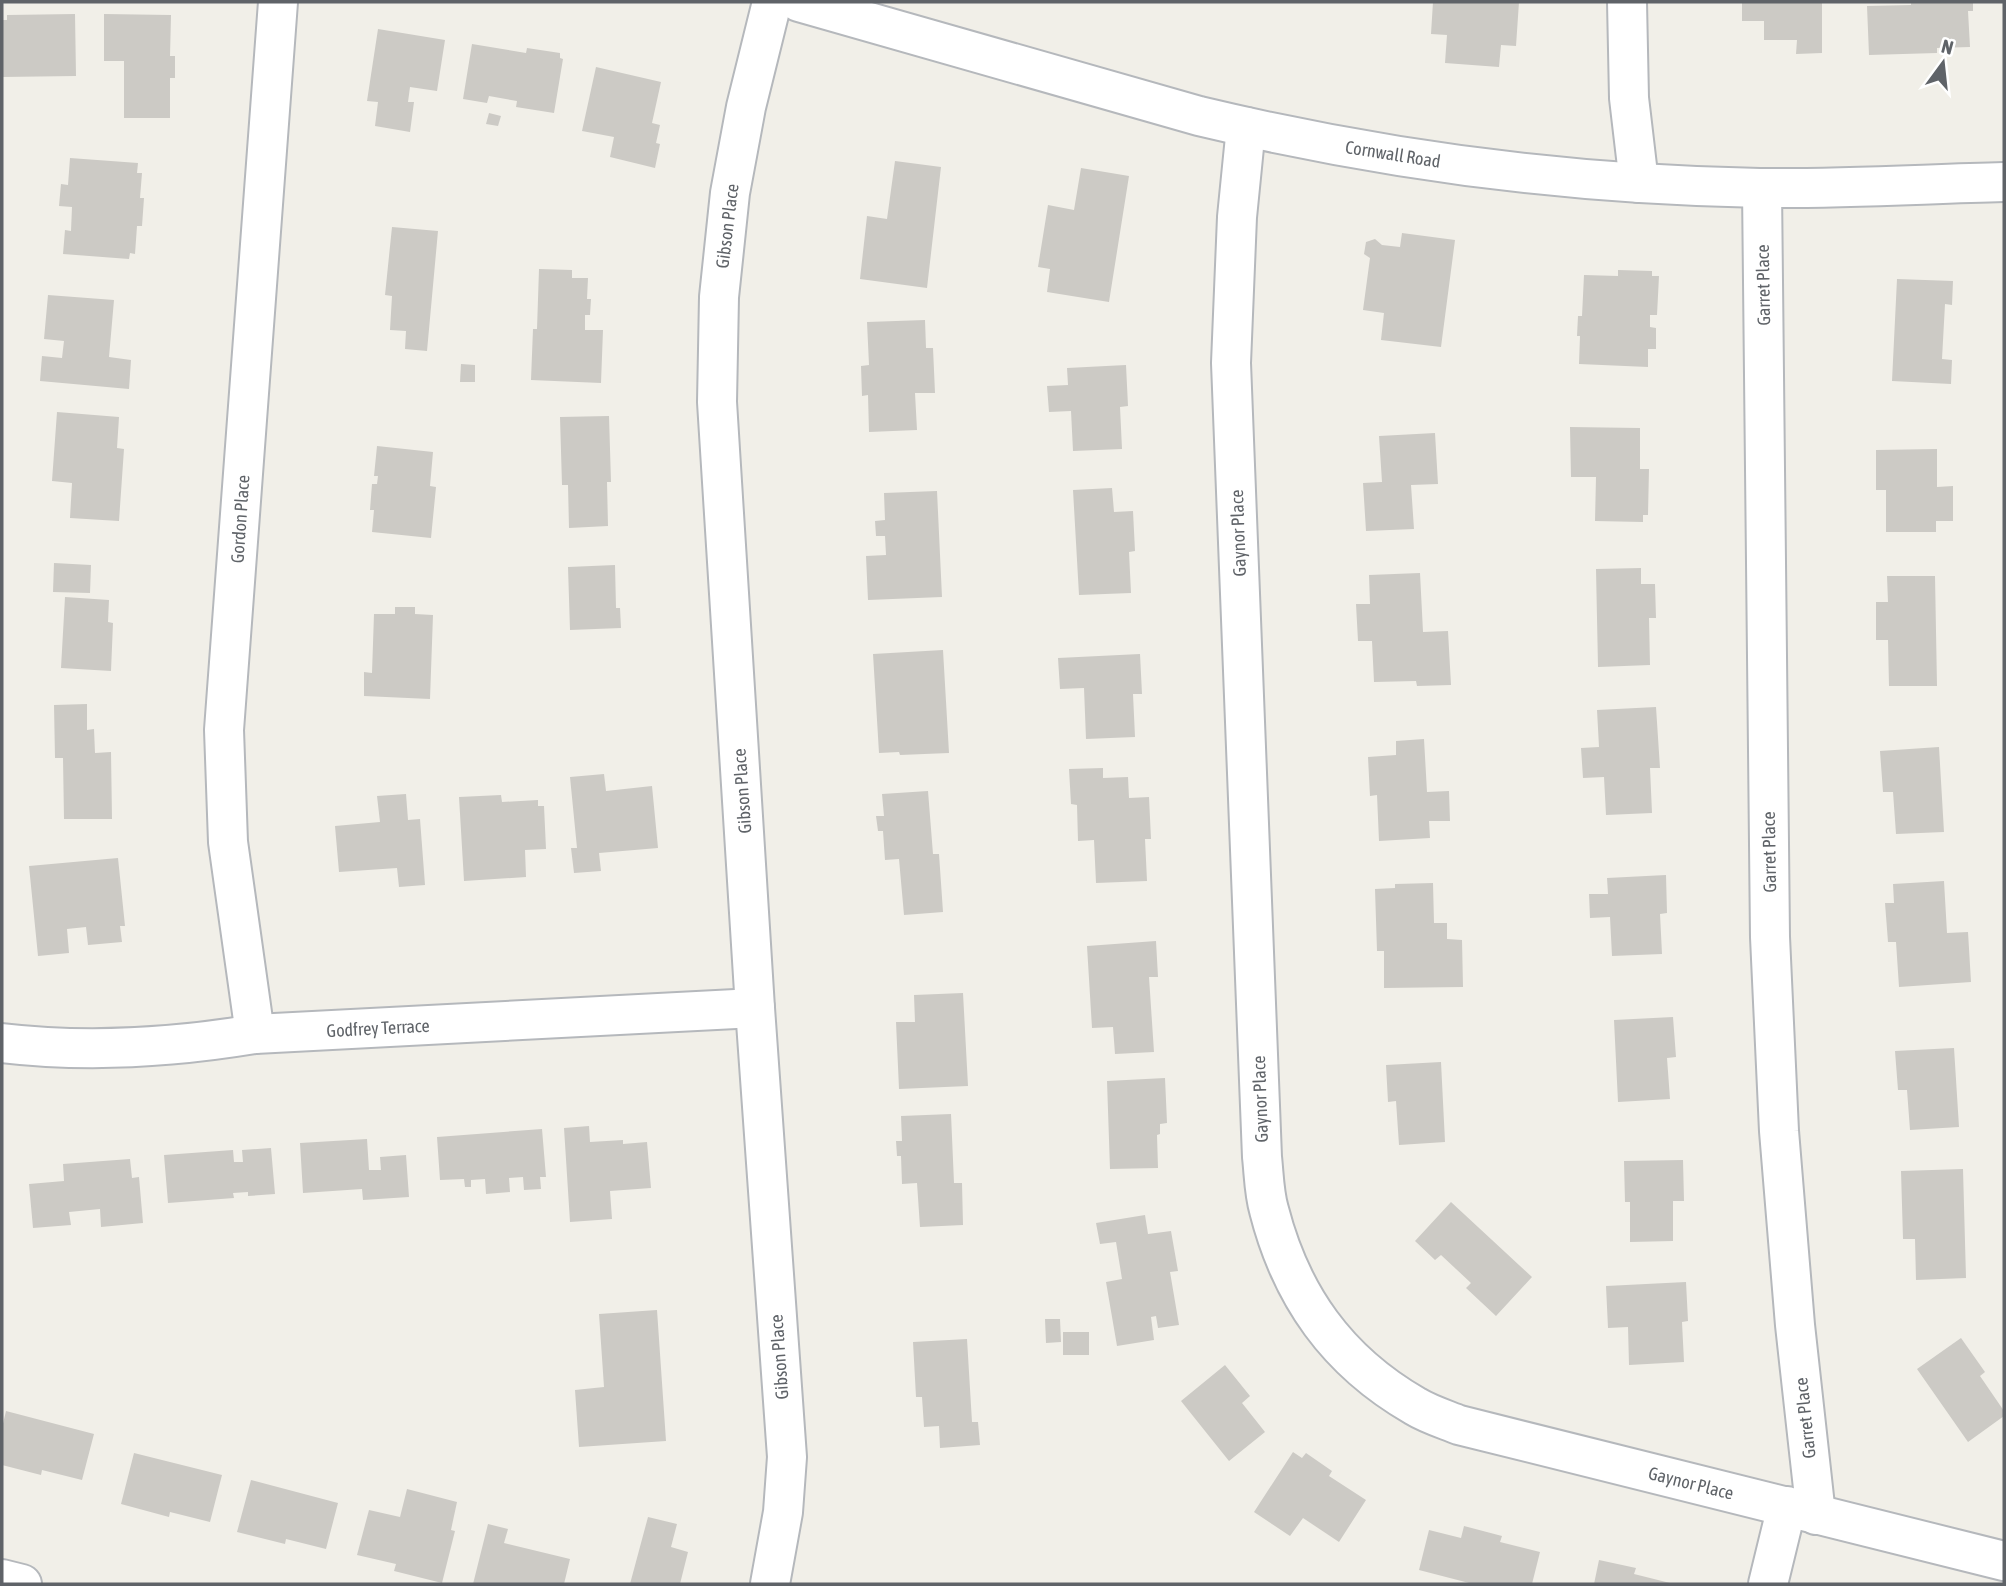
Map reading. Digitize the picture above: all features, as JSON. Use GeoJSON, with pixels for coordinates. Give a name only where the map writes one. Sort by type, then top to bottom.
{"type":"FeatureCollection","features":[{"type":"Feature","properties":{"kind":"street","name":"Gordon Place"},"geometry":{"type":"LineString","coordinates":[[256,1034],[228,842],[224,730],[278,2]]}},
{"type":"Feature","properties":{"kind":"street","name":"Gibson Place"},"geometry":{"type":"LineString","coordinates":[[770,1584],[783,1512],[787,1457],[755,1008],[717,402],[719,298],[730,193],[746,107],[772,2]]}},
{"type":"Feature","properties":{"kind":"street","name":"Cornwall Road"},"geometry":{"type":"LineString","coordinates":[[799,2],[1199,116],[1408,158],[1577,179],[1762,188],[2004,182]]}},
{"type":"Feature","properties":{"kind":"street"},"geometry":{"type":"LineString","coordinates":[[1627,2],[1629,98],[1639,183]]}},
{"type":"Feature","properties":{"kind":"street","name":"Gaynor Place"},"geometry":{"type":"LineString","coordinates":[[1246,127],[1237,217],[1231,363],[1262,1157],[1268,1208],[1284,1261],[1309,1310],[1341,1349],[1378,1383],[1417,1407],[1458,1425],[2004,1561]]}},
{"type":"Feature","properties":{"kind":"street","name":"Garret Place"},"geometry":{"type":"LineString","coordinates":[[1762,188],[1770,936],[1779,1131],[1794,1325],[1802,1511],[1768,1584]]}},
{"type":"Feature","properties":{"kind":"street","name":"Godfrey Terrace"},"geometry":{"type":"LineString","coordinates":[[2,1043],[45,1048],[127,1049],[208,1042],[256,1034],[755,1008]]}},
{"type":"Feature","properties":{"kind":"street"},"geometry":{"type":"LineString","coordinates":[[2,1579],[22,1584]]}},
{"type":"Feature","properties":{"kind":"building"},"geometry":{"type":"Polygon","coordinates":[[[1433,2],[1519,2],[1516,46],[1501,45],[1499,67],[1445,63],[1447,35],[1431,34],[1433,2]]]}},
{"type":"Feature","properties":{"kind":"building"},"geometry":{"type":"Polygon","coordinates":[[[1742,2],[1822,2],[1822,53],[1796,54],[1797,40],[1764,40],[1764,21],[1742,21],[1742,2]]]}},
{"type":"Feature","properties":{"kind":"building"},"geometry":{"type":"Polygon","coordinates":[[[1911,2],[1973,2],[1973,11],[1968,11],[1970,47],[1937,48],[1937,53],[1869,55],[1867,6],[1911,5],[1911,2]]]}},
{"type":"Feature","properties":{"kind":"building"},"geometry":{"type":"Polygon","coordinates":[[[75,14],[76,76],[2,77],[2,20],[7,20],[7,15],[75,14]]]}},
{"type":"Feature","properties":{"kind":"building"},"geometry":{"type":"Polygon","coordinates":[[[104,14],[171,15],[170,56],[175,56],[175,78],[170,78],[170,118],[124,118],[124,61],[104,61],[104,14]]]}},
{"type":"Feature","properties":{"kind":"building"},"geometry":{"type":"Polygon","coordinates":[[[378,29],[445,40],[437,91],[410,87],[408,102],[414,102],[410,132],[375,126],[378,102],[367,101],[378,29]]]}},
{"type":"Feature","properties":{"kind":"building"},"geometry":{"type":"Polygon","coordinates":[[[472,44],[526,53],[527,48],[560,53],[560,58],[563,59],[554,113],[516,107],[517,101],[489,96],[487,103],[463,99],[472,44]]]}},
{"type":"Feature","properties":{"kind":"building"},"geometry":{"type":"Polygon","coordinates":[[[596,67],[661,82],[652,123],[660,125],[656,143],[660,144],[655,168],[610,157],[614,137],[582,131],[596,67]]]}},
{"type":"Feature","properties":{"kind":"building"},"geometry":{"type":"Polygon","coordinates":[[[489,113],[501,116],[498,126],[486,124],[489,113]]]}},
{"type":"Feature","properties":{"kind":"building"},"geometry":{"type":"Polygon","coordinates":[[[70,158],[138,163],[137,173],[142,173],[140,198],[144,198],[142,226],[137,226],[135,254],[130,253],[129,259],[63,254],[65,230],[71,231],[72,207],[59,206],[61,184],[68,185],[70,158]]]}},
{"type":"Feature","properties":{"kind":"building"},"geometry":{"type":"Polygon","coordinates":[[[895,161],[941,167],[927,288],[860,279],[867,216],[887,219],[895,161]]]}},
{"type":"Feature","properties":{"kind":"building"},"geometry":{"type":"Polygon","coordinates":[[[1081,168],[1129,176],[1109,302],[1047,292],[1050,269],[1038,267],[1048,205],[1074,210],[1081,168]]]}},
{"type":"Feature","properties":{"kind":"building"},"geometry":{"type":"Polygon","coordinates":[[[392,227],[438,231],[427,351],[405,349],[406,331],[390,330],[392,296],[385,295],[392,227]]]}},
{"type":"Feature","properties":{"kind":"building"},"geometry":{"type":"Polygon","coordinates":[[[1402,233],[1455,240],[1441,347],[1381,340],[1384,313],[1363,310],[1370,258],[1364,254],[1366,242],[1375,239],[1382,245],[1400,247],[1402,233]]]}},
{"type":"Feature","properties":{"kind":"building"},"geometry":{"type":"Polygon","coordinates":[[[539,269],[572,270],[572,278],[588,278],[587,299],[591,299],[590,315],[585,315],[585,330],[603,330],[601,383],[531,380],[533,329],[537,329],[539,269]]]}},
{"type":"Feature","properties":{"kind":"building"},"geometry":{"type":"Polygon","coordinates":[[[1618,270],[1652,271],[1652,276],[1659,276],[1657,315],[1650,315],[1650,327],[1656,328],[1656,349],[1648,349],[1648,367],[1579,364],[1578,316],[1582,316],[1584,275],[1618,276],[1618,270]]]}},
{"type":"Feature","properties":{"kind":"building"},"geometry":{"type":"Polygon","coordinates":[[[1897,279],[1953,281],[1952,305],[1945,304],[1942,359],[1952,360],[1951,384],[1892,381],[1897,279]]]}},
{"type":"Feature","properties":{"kind":"building"},"geometry":{"type":"Polygon","coordinates":[[[48,295],[114,300],[109,357],[131,360],[129,389],[40,381],[42,356],[62,358],[64,341],[44,339],[48,295]]]}},
{"type":"Feature","properties":{"kind":"building"},"geometry":{"type":"Polygon","coordinates":[[[925,320],[926,348],[933,348],[935,393],[915,393],[917,430],[869,432],[868,395],[862,396],[861,366],[869,365],[867,322],[925,320]]]}},
{"type":"Feature","properties":{"kind":"building"},"geometry":{"type":"Polygon","coordinates":[[[461,364],[475,365],[475,382],[460,382],[461,364]]]}},
{"type":"Feature","properties":{"kind":"building"},"geometry":{"type":"Polygon","coordinates":[[[1126,365],[1128,406],[1120,407],[1122,449],[1073,451],[1071,411],[1049,412],[1047,386],[1068,385],[1067,368],[1126,365]]]}},
{"type":"Feature","properties":{"kind":"building"},"geometry":{"type":"Polygon","coordinates":[[[57,412],[119,417],[117,448],[124,449],[119,521],[70,518],[72,483],[52,481],[57,412]]]}},
{"type":"Feature","properties":{"kind":"building"},"geometry":{"type":"Polygon","coordinates":[[[609,416],[611,482],[607,482],[608,526],[569,528],[568,485],[562,485],[560,417],[609,416]]]}},
{"type":"Feature","properties":{"kind":"building"},"geometry":{"type":"Polygon","coordinates":[[[1570,427],[1640,428],[1640,469],[1649,469],[1648,515],[1643,515],[1643,522],[1595,521],[1596,477],[1571,477],[1570,427]]]}},
{"type":"Feature","properties":{"kind":"building"},"geometry":{"type":"Polygon","coordinates":[[[1435,433],[1438,484],[1411,485],[1414,529],[1366,531],[1363,483],[1382,482],[1379,436],[1435,433]]]}},
{"type":"Feature","properties":{"kind":"building"},"geometry":{"type":"Polygon","coordinates":[[[377,446],[433,452],[430,486],[436,487],[431,538],[372,532],[374,510],[370,510],[372,484],[377,484],[378,476],[374,476],[377,446]]]}},
{"type":"Feature","properties":{"kind":"building"},"geometry":{"type":"Polygon","coordinates":[[[1937,449],[1937,487],[1953,486],[1953,521],[1936,521],[1936,532],[1886,532],[1886,490],[1876,490],[1876,450],[1937,449]]]}},
{"type":"Feature","properties":{"kind":"building"},"geometry":{"type":"Polygon","coordinates":[[[1112,488],[1114,512],[1133,511],[1135,551],[1129,552],[1131,593],[1079,595],[1073,490],[1112,488]]]}},
{"type":"Feature","properties":{"kind":"building"},"geometry":{"type":"Polygon","coordinates":[[[937,491],[942,597],[868,600],[866,556],[886,555],[885,536],[876,536],[875,521],[885,520],[884,493],[937,491]]]}},
{"type":"Feature","properties":{"kind":"building"},"geometry":{"type":"Polygon","coordinates":[[[54,563],[91,565],[90,593],[53,592],[54,563]]]}},
{"type":"Feature","properties":{"kind":"building"},"geometry":{"type":"Polygon","coordinates":[[[615,565],[616,608],[620,608],[621,628],[570,630],[568,567],[615,565]]]}},
{"type":"Feature","properties":{"kind":"building"},"geometry":{"type":"Polygon","coordinates":[[[1641,568],[1641,584],[1655,584],[1656,618],[1649,618],[1650,665],[1598,667],[1596,569],[1641,568]]]}},
{"type":"Feature","properties":{"kind":"building"},"geometry":{"type":"Polygon","coordinates":[[[1420,573],[1423,632],[1448,631],[1451,685],[1417,686],[1416,681],[1374,682],[1372,641],[1358,641],[1356,604],[1370,604],[1369,575],[1420,573]]]}},
{"type":"Feature","properties":{"kind":"building"},"geometry":{"type":"Polygon","coordinates":[[[1887,576],[1935,576],[1937,686],[1889,686],[1888,640],[1876,640],[1876,602],[1888,602],[1887,576]]]}},
{"type":"Feature","properties":{"kind":"building"},"geometry":{"type":"Polygon","coordinates":[[[65,597],[109,600],[108,622],[113,623],[111,671],[61,668],[65,597]]]}},
{"type":"Feature","properties":{"kind":"building"},"geometry":{"type":"Polygon","coordinates":[[[395,607],[415,607],[415,614],[433,615],[430,699],[364,696],[364,672],[372,673],[374,614],[395,614],[395,607]]]}},
{"type":"Feature","properties":{"kind":"building"},"geometry":{"type":"Polygon","coordinates":[[[943,650],[949,753],[879,753],[873,654],[943,650]]]}},
{"type":"Feature","properties":{"kind":"building"},"geometry":{"type":"Polygon","coordinates":[[[1140,654],[1142,694],[1133,694],[1135,737],[1086,739],[1084,688],[1060,689],[1058,658],[1140,654]]]}},
{"type":"Feature","properties":{"kind":"building"},"geometry":{"type":"Polygon","coordinates":[[[87,704],[87,730],[94,729],[95,753],[111,752],[112,819],[64,819],[63,758],[55,758],[54,705],[87,704]]]}},
{"type":"Feature","properties":{"kind":"building"},"geometry":{"type":"Polygon","coordinates":[[[1656,707],[1660,768],[1650,768],[1652,813],[1606,815],[1604,777],[1583,778],[1581,748],[1599,747],[1597,710],[1656,707]]]}},
{"type":"Feature","properties":{"kind":"building"},"geometry":{"type":"Polygon","coordinates":[[[1424,739],[1427,792],[1449,791],[1450,821],[1429,821],[1430,838],[1379,841],[1377,795],[1370,796],[1368,757],[1396,755],[1396,741],[1424,739]]]}},
{"type":"Feature","properties":{"kind":"building"},"geometry":{"type":"Polygon","coordinates":[[[1939,747],[1944,832],[1896,834],[1893,792],[1883,792],[1880,751],[1939,747]]]}},
{"type":"Feature","properties":{"kind":"building"},"geometry":{"type":"Polygon","coordinates":[[[1103,768],[1103,778],[1128,777],[1129,798],[1149,797],[1151,839],[1145,839],[1147,881],[1096,883],[1094,840],[1078,841],[1077,805],[1071,804],[1069,769],[1103,768]]]}},
{"type":"Feature","properties":{"kind":"building"},"geometry":{"type":"Polygon","coordinates":[[[604,774],[606,791],[652,786],[658,848],[599,853],[601,871],[574,873],[571,848],[577,848],[570,777],[604,774]]]}},
{"type":"Feature","properties":{"kind":"building"},"geometry":{"type":"Polygon","coordinates":[[[928,791],[933,854],[939,854],[943,912],[904,915],[899,859],[885,860],[883,831],[878,831],[876,816],[884,816],[882,794],[928,791]]]}},
{"type":"Feature","properties":{"kind":"building"},"geometry":{"type":"Polygon","coordinates":[[[406,794],[408,820],[420,819],[425,885],[399,887],[397,868],[339,872],[335,826],[380,822],[377,796],[406,794]]]}},
{"type":"Feature","properties":{"kind":"building"},"geometry":{"type":"Polygon","coordinates":[[[501,795],[502,802],[538,800],[538,806],[544,806],[546,849],[525,850],[526,877],[464,881],[459,797],[501,795]]]}},
{"type":"Feature","properties":{"kind":"building"},"geometry":{"type":"Polygon","coordinates":[[[118,858],[125,926],[120,926],[122,942],[88,945],[86,927],[67,929],[69,953],[38,956],[29,866],[118,858]]]}},
{"type":"Feature","properties":{"kind":"building"},"geometry":{"type":"Polygon","coordinates":[[[1666,875],[1667,913],[1660,914],[1662,954],[1612,956],[1610,917],[1590,918],[1589,894],[1608,894],[1607,878],[1666,875]]]}},
{"type":"Feature","properties":{"kind":"building"},"geometry":{"type":"Polygon","coordinates":[[[1944,881],[1947,933],[1968,932],[1971,982],[1899,987],[1896,942],[1888,942],[1885,903],[1894,903],[1893,884],[1944,881]]]}},
{"type":"Feature","properties":{"kind":"building"},"geometry":{"type":"Polygon","coordinates":[[[1433,883],[1434,923],[1447,923],[1447,939],[1462,940],[1463,987],[1384,988],[1384,951],[1377,951],[1375,889],[1395,888],[1395,884],[1433,883]]]}},
{"type":"Feature","properties":{"kind":"building"},"geometry":{"type":"Polygon","coordinates":[[[1156,941],[1158,977],[1149,977],[1154,1052],[1115,1054],[1113,1027],[1092,1028],[1087,946],[1156,941]]]}},
{"type":"Feature","properties":{"kind":"building"},"geometry":{"type":"Polygon","coordinates":[[[963,993],[968,1086],[899,1089],[896,1022],[915,1022],[914,995],[963,993]]]}},
{"type":"Feature","properties":{"kind":"building"},"geometry":{"type":"Polygon","coordinates":[[[1673,1017],[1676,1057],[1667,1058],[1670,1099],[1618,1102],[1614,1020],[1673,1017]]]}},
{"type":"Feature","properties":{"kind":"building"},"geometry":{"type":"Polygon","coordinates":[[[1954,1048],[1959,1127],[1910,1130],[1907,1090],[1898,1090],[1895,1051],[1954,1048]]]}},
{"type":"Feature","properties":{"kind":"building"},"geometry":{"type":"Polygon","coordinates":[[[1441,1062],[1445,1142],[1399,1145],[1396,1101],[1388,1102],[1386,1065],[1441,1062]]]}},
{"type":"Feature","properties":{"kind":"building"},"geometry":{"type":"Polygon","coordinates":[[[1165,1078],[1167,1123],[1160,1124],[1160,1134],[1157,1135],[1158,1168],[1110,1169],[1107,1081],[1165,1078]]]}},
{"type":"Feature","properties":{"kind":"building"},"geometry":{"type":"Polygon","coordinates":[[[951,1114],[954,1183],[962,1183],[963,1225],[920,1227],[917,1183],[902,1184],[901,1156],[897,1156],[896,1141],[902,1141],[901,1116],[951,1114]]]}},
{"type":"Feature","properties":{"kind":"building"},"geometry":{"type":"Polygon","coordinates":[[[589,1126],[590,1142],[647,1142],[651,1188],[610,1191],[612,1219],[570,1222],[564,1128],[589,1126]]]}},
{"type":"Feature","properties":{"kind":"building"},"geometry":{"type":"Polygon","coordinates":[[[542,1129],[546,1177],[540,1177],[541,1189],[524,1190],[523,1177],[509,1178],[510,1192],[486,1194],[485,1179],[471,1180],[471,1187],[465,1187],[464,1179],[440,1180],[437,1137],[542,1129]]]}},
{"type":"Feature","properties":{"kind":"building"},"geometry":{"type":"Polygon","coordinates":[[[367,1139],[369,1170],[381,1170],[380,1157],[406,1155],[409,1197],[363,1200],[362,1189],[303,1193],[300,1143],[367,1139]]]}},
{"type":"Feature","properties":{"kind":"building"},"geometry":{"type":"Polygon","coordinates":[[[271,1148],[275,1194],[248,1196],[248,1192],[233,1193],[234,1198],[168,1203],[164,1155],[233,1150],[234,1162],[243,1162],[242,1150],[271,1148]]]}},
{"type":"Feature","properties":{"kind":"building"},"geometry":{"type":"Polygon","coordinates":[[[130,1159],[132,1178],[139,1177],[143,1223],[101,1227],[100,1209],[69,1212],[71,1225],[33,1228],[29,1184],[64,1181],[63,1164],[130,1159]]]}},
{"type":"Feature","properties":{"kind":"building"},"geometry":{"type":"Polygon","coordinates":[[[1683,1160],[1684,1201],[1673,1201],[1673,1241],[1630,1242],[1630,1202],[1625,1202],[1624,1161],[1683,1160]]]}},
{"type":"Feature","properties":{"kind":"building"},"geometry":{"type":"Polygon","coordinates":[[[1963,1169],[1966,1278],[1916,1280],[1915,1239],[1903,1239],[1901,1171],[1963,1169]]]}},
{"type":"Feature","properties":{"kind":"building"},"geometry":{"type":"Polygon","coordinates":[[[1451,1202],[1532,1277],[1496,1316],[1466,1288],[1471,1283],[1441,1255],[1435,1260],[1415,1241],[1451,1202]]]}},
{"type":"Feature","properties":{"kind":"building"},"geometry":{"type":"Polygon","coordinates":[[[1145,1215],[1148,1234],[1171,1231],[1178,1271],[1170,1272],[1179,1325],[1158,1328],[1156,1316],[1151,1317],[1154,1340],[1117,1346],[1106,1282],[1122,1279],[1116,1242],[1100,1244],[1096,1223],[1145,1215]]]}},
{"type":"Feature","properties":{"kind":"building"},"geometry":{"type":"Polygon","coordinates":[[[1686,1282],[1688,1321],[1682,1322],[1684,1362],[1629,1365],[1628,1327],[1608,1328],[1606,1286],[1686,1282]]]}},
{"type":"Feature","properties":{"kind":"building"},"geometry":{"type":"Polygon","coordinates":[[[657,1310],[666,1441],[579,1447],[575,1390],[604,1387],[599,1314],[657,1310]]]}},
{"type":"Feature","properties":{"kind":"building"},"geometry":{"type":"Polygon","coordinates":[[[1045,1319],[1060,1319],[1061,1342],[1046,1343],[1045,1319]]]}},
{"type":"Feature","properties":{"kind":"building"},"geometry":{"type":"Polygon","coordinates":[[[1063,1332],[1089,1332],[1089,1355],[1063,1355],[1063,1332]]]}},
{"type":"Feature","properties":{"kind":"building"},"geometry":{"type":"Polygon","coordinates":[[[1961,1338],[1985,1372],[1980,1376],[2004,1411],[2004,1416],[1968,1442],[1917,1369],[1961,1338]]]}},
{"type":"Feature","properties":{"kind":"building"},"geometry":{"type":"Polygon","coordinates":[[[967,1339],[972,1422],[978,1422],[980,1445],[940,1448],[939,1426],[924,1427],[922,1397],[916,1397],[913,1342],[967,1339]]]}},
{"type":"Feature","properties":{"kind":"building"},"geometry":{"type":"Polygon","coordinates":[[[1225,1365],[1250,1396],[1242,1403],[1265,1432],[1229,1461],[1181,1401],[1225,1365]]]}},
{"type":"Feature","properties":{"kind":"building"},"geometry":{"type":"Polygon","coordinates":[[[6,1411],[94,1434],[82,1480],[42,1470],[41,1475],[2,1465],[2,1428],[6,1411]]]}},
{"type":"Feature","properties":{"kind":"building"},"geometry":{"type":"Polygon","coordinates":[[[1293,1452],[1302,1458],[1306,1453],[1332,1471],[1329,1476],[1366,1500],[1339,1542],[1303,1518],[1290,1536],[1254,1512],[1293,1452]]]}},
{"type":"Feature","properties":{"kind":"building"},"geometry":{"type":"Polygon","coordinates":[[[134,1453],[222,1475],[210,1522],[170,1512],[169,1517],[121,1504],[134,1453]]]}},
{"type":"Feature","properties":{"kind":"building"},"geometry":{"type":"Polygon","coordinates":[[[251,1480],[338,1503],[326,1549],[286,1539],[285,1544],[237,1532],[251,1480]]]}},
{"type":"Feature","properties":{"kind":"building"},"geometry":{"type":"Polygon","coordinates":[[[407,1489],[457,1502],[451,1530],[455,1531],[442,1583],[394,1571],[396,1564],[357,1555],[369,1510],[400,1517],[407,1489]]]}},
{"type":"Feature","properties":{"kind":"building"},"geometry":{"type":"Polygon","coordinates":[[[648,1517],[677,1524],[671,1547],[688,1552],[680,1584],[630,1584],[648,1517]]]}},
{"type":"Feature","properties":{"kind":"building"},"geometry":{"type":"Polygon","coordinates":[[[488,1524],[508,1529],[504,1543],[570,1559],[564,1584],[473,1584],[488,1524]]]}},
{"type":"Feature","properties":{"kind":"building"},"geometry":{"type":"Polygon","coordinates":[[[1464,1526],[1502,1536],[1500,1542],[1540,1552],[1532,1584],[1473,1584],[1419,1570],[1429,1530],[1461,1538],[1464,1526]]]}},
{"type":"Feature","properties":{"kind":"building"},"geometry":{"type":"Polygon","coordinates":[[[1599,1560],[1636,1568],[1634,1574],[1674,1584],[1594,1584],[1599,1560]]]}}]}
